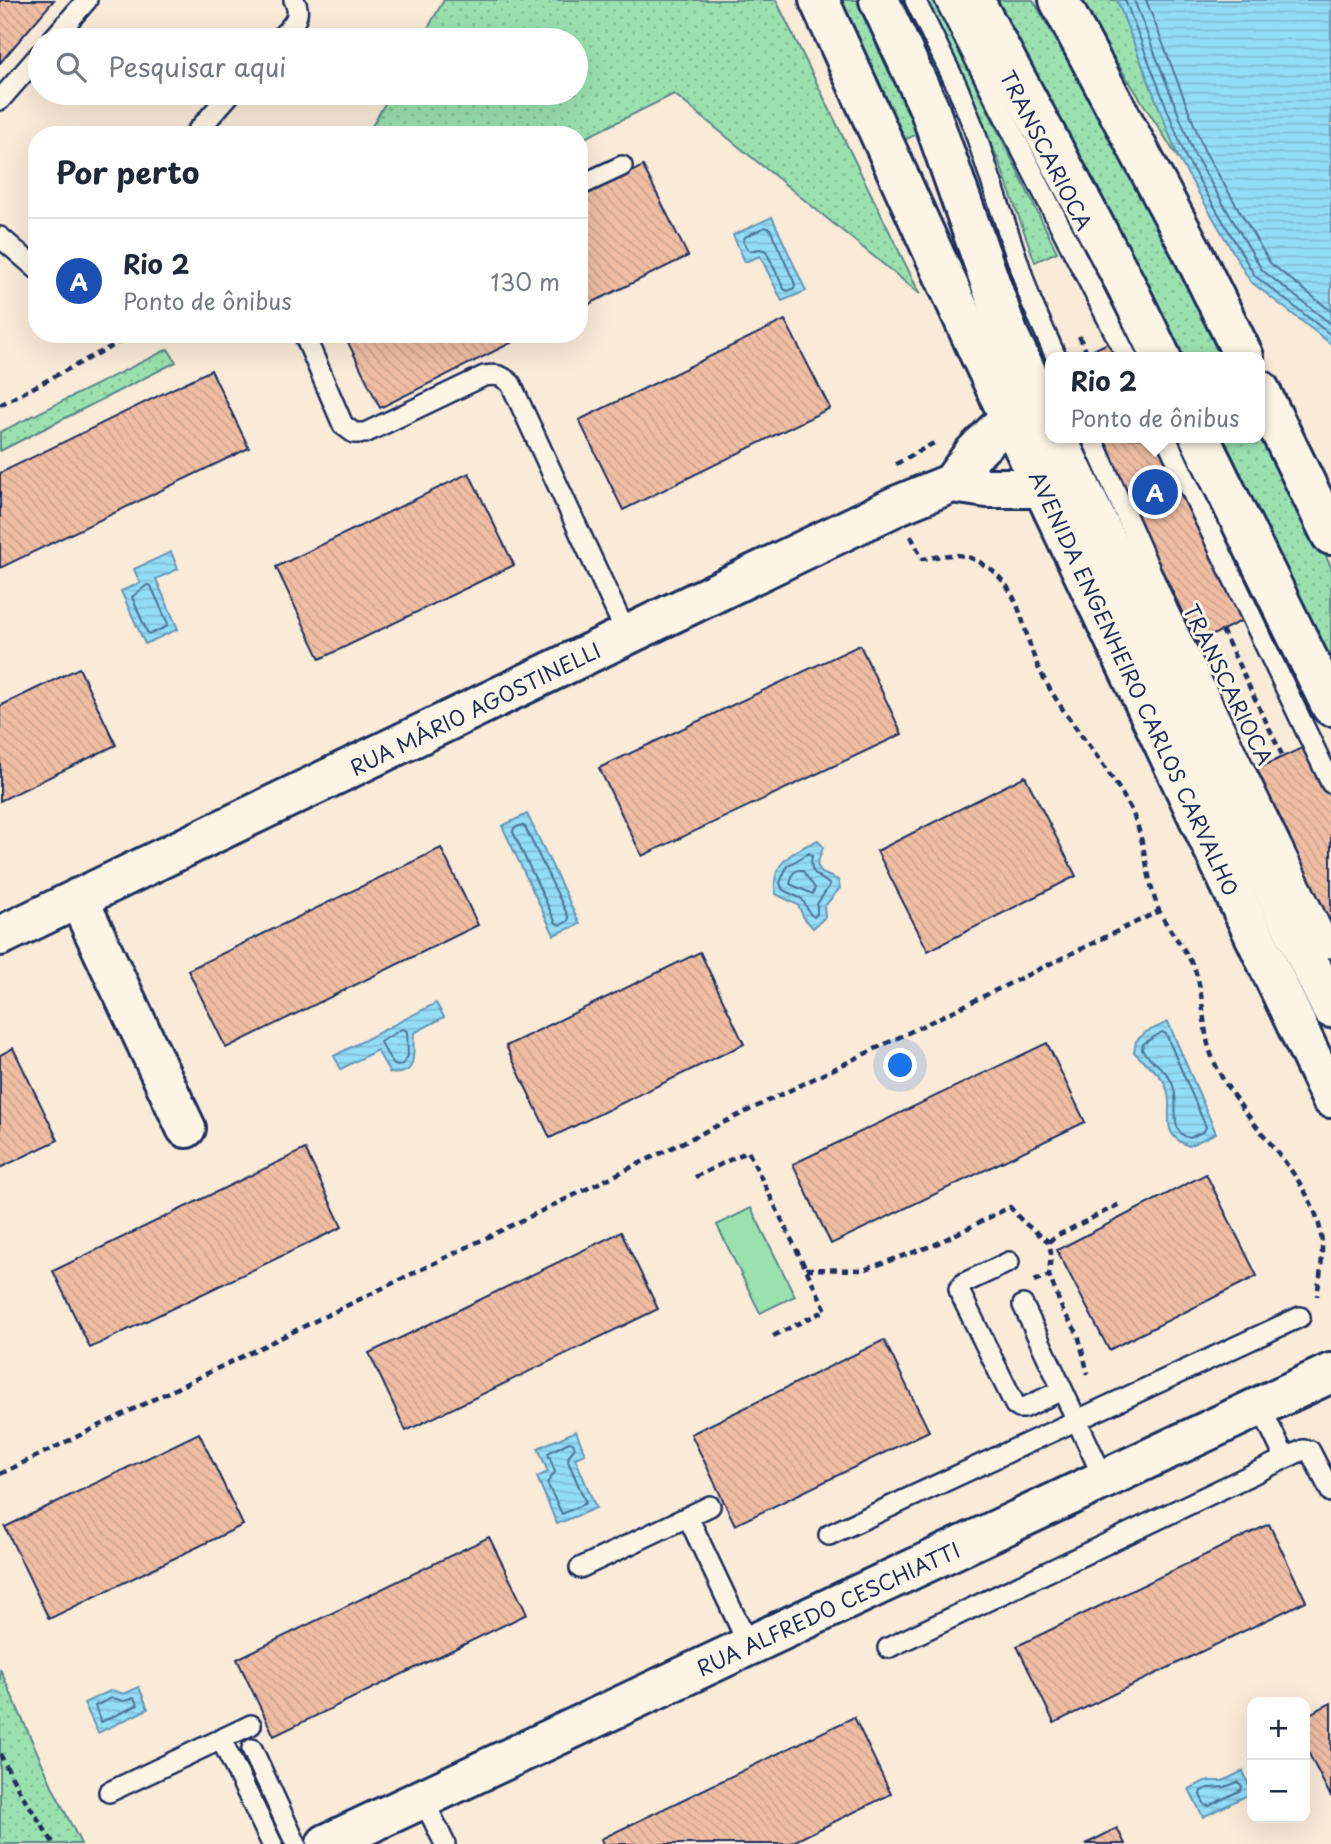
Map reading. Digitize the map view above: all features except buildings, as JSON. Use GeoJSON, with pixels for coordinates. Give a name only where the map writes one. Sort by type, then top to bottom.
{"type":"FeatureCollection","features":[{"type":"Feature","properties":{"kind":"main road","name":"AVENIDA ENGENHEIRO CARLOS CARVALHO"},"geometry":{"type":"LineString","coordinates":[[819,0],[1042,488],[1331,1098]]}},
{"type":"Feature","properties":{"kind":"main road"},"geometry":{"type":"LineString","coordinates":[[878,0],[929,108],[1009,336],[1045,412]]}},
{"type":"Feature","properties":{"kind":"main road"},"geometry":{"type":"LineString","coordinates":[[974,0],[1125,283],[1159,352]]}},
{"type":"Feature","properties":{"kind":"main road"},"geometry":{"type":"LineString","coordinates":[[1059,0],[1192,251],[1242,352]]}},
{"type":"Feature","properties":{"kind":"main road"},"geometry":{"type":"LineString","coordinates":[[1265,400],[1331,535]]}},
{"type":"Feature","properties":{"kind":"main road"},"geometry":{"type":"LineString","coordinates":[[1010,417],[973,454],[952,483],[987,488],[1042,488]]}},
{"type":"Feature","properties":{"kind":"main road","name":"AVENIDA ENGENHEIRO CARLOS CARVALHO"},"geometry":{"type":"LineString","coordinates":[[1059,443],[1331,1008]]}},
{"type":"Feature","properties":{"kind":"main road"},"geometry":{"type":"LineString","coordinates":[[1202,443],[1331,706]]}},
{"type":"Feature","properties":{"kind":"main road","name":"RUA MÁRIO AGOSTINELLI"},"geometry":{"type":"LineString","coordinates":[[0,936],[898,505],[952,483]]}},
{"type":"Feature","properties":{"kind":"main road"},"geometry":{"type":"LineString","coordinates":[[78,898],[186,1128]]}},
{"type":"Feature","properties":{"kind":"main road","name":"RUA ALFREDO CESCHIATTI"},"geometry":{"type":"LineString","coordinates":[[326,1844],[1331,1373]]}},
{"type":"Feature","properties":{"kind":"lane"},"geometry":{"type":"LineString","coordinates":[[62,28],[87,0]]}},
{"type":"Feature","properties":{"kind":"lane"},"geometry":{"type":"LineString","coordinates":[[289,28],[297,19],[299,9],[294,0]]}},
{"type":"Feature","properties":{"kind":"lane"},"geometry":{"type":"LineString","coordinates":[[915,0],[957,86],[973,126],[1031,301],[1054,352]]}},
{"type":"Feature","properties":{"kind":"lane","name":"TRANSCARIOCA"},"geometry":{"type":"LineString","coordinates":[[946,0],[1124,352]]}},
{"type":"Feature","properties":{"kind":"lane"},"geometry":{"type":"LineString","coordinates":[[0,100],[28,68]]}},
{"type":"Feature","properties":{"kind":"lane"},"geometry":{"type":"LineString","coordinates":[[202,126],[220,105]]}},
{"type":"Feature","properties":{"kind":"lane"},"geometry":{"type":"LineString","coordinates":[[588,182],[622,166]]}},
{"type":"Feature","properties":{"kind":"lane"},"geometry":{"type":"LineString","coordinates":[[0,237],[28,261]]}},
{"type":"Feature","properties":{"kind":"lane"},"geometry":{"type":"LineString","coordinates":[[308,343],[343,425],[354,433],[365,433],[484,376],[495,374],[505,377],[511,384],[627,635]]}},
{"type":"Feature","properties":{"kind":"lane","name":"TRANSCARIOCA"},"geometry":{"type":"LineString","coordinates":[[1093,443],[1169,612],[1331,948]]}},
{"type":"Feature","properties":{"kind":"lane"},"geometry":{"type":"LineString","coordinates":[[1168,443],[1331,783]]}},
{"type":"Feature","properties":{"kind":"lane"},"geometry":{"type":"LineString","coordinates":[[1009,1262],[964,1283],[959,1289],[961,1296],[1019,1409],[1062,1390]]}},
{"type":"Feature","properties":{"kind":"lane"},"geometry":{"type":"LineString","coordinates":[[1024,1305],[1104,1479]]}},
{"type":"Feature","properties":{"kind":"lane"},"geometry":{"type":"LineString","coordinates":[[830,1535],[1308,1312]]}},
{"type":"Feature","properties":{"kind":"lane"},"geometry":{"type":"LineString","coordinates":[[1260,1406],[1285,1458]]}},
{"type":"Feature","properties":{"kind":"lane"},"geometry":{"type":"LineString","coordinates":[[888,1648],[1303,1450],[1310,1451],[1331,1492]]}},
{"type":"Feature","properties":{"kind":"lane"},"geometry":{"type":"LineString","coordinates":[[580,1568],[710,1506]]}},
{"type":"Feature","properties":{"kind":"lane"},"geometry":{"type":"LineString","coordinates":[[688,1517],[749,1646]]}},
{"type":"Feature","properties":{"kind":"lane"},"geometry":{"type":"LineString","coordinates":[[109,1792],[251,1725]]}},
{"type":"Feature","properties":{"kind":"lane"},"geometry":{"type":"LineString","coordinates":[[222,1739],[272,1844]]}},
{"type":"Feature","properties":{"kind":"lane"},"geometry":{"type":"LineString","coordinates":[[251,1749],[296,1844]]}},
{"type":"Feature","properties":{"kind":"lane"},"geometry":{"type":"LineString","coordinates":[[422,1799],[444,1844]]}},
{"type":"Feature","properties":{"kind":"path"},"geometry":{"type":"LineString","coordinates":[[0,405],[118,343]]}},
{"type":"Feature","properties":{"kind":"path"},"geometry":{"type":"LineString","coordinates":[[938,441],[883,472],[922,559],[955,554],[970,558],[986,566],[1006,585],[1020,610],[1039,668],[1130,807],[1159,911],[1191,960],[1198,978],[1213,1059],[1234,1094],[1308,1197],[1318,1220],[1324,1254],[1308,1312]]}},
{"type":"Feature","properties":{"kind":"path"},"geometry":{"type":"LineString","coordinates":[[1222,630],[1283,757]]}},
{"type":"Feature","properties":{"kind":"path"},"geometry":{"type":"LineString","coordinates":[[0,1474],[1159,911]]}},
{"type":"Feature","properties":{"kind":"path"},"geometry":{"type":"LineString","coordinates":[[695,1177],[748,1151],[826,1310],[771,1337]]}},
{"type":"Feature","properties":{"kind":"path"},"geometry":{"type":"LineString","coordinates":[[1049,1242],[1122,1203]]}},
{"type":"Feature","properties":{"kind":"path"},"geometry":{"type":"LineString","coordinates":[[806,1269],[863,1269],[934,1245],[1010,1207],[1023,1222],[1049,1242],[1049,1275],[1063,1311],[1078,1334],[1088,1374]]}},
{"type":"Feature","properties":{"kind":"path"},"geometry":{"type":"LineString","coordinates":[[0,1754],[19,1790],[54,1844]]}},
{"type":"Feature","properties":{"kind":"green space"},"geometry":{"type":"Polygon","coordinates":[[[444,0],[776,0],[920,294],[674,94],[588,137],[588,126],[372,126],[384,105],[588,105],[588,28],[428,28],[444,0]]]}},
{"type":"Feature","properties":{"kind":"green space"},"geometry":{"type":"Polygon","coordinates":[[[838,0],[866,0],[923,131],[905,140],[838,0]]]}},
{"type":"Feature","properties":{"kind":"green space"},"geometry":{"type":"Polygon","coordinates":[[[924,0],[934,0],[1057,252],[1035,262],[998,159],[924,0]]]}},
{"type":"Feature","properties":{"kind":"green space"},"geometry":{"type":"Polygon","coordinates":[[[997,0],[1033,0],[1180,257],[1228,352],[1180,352],[1142,275],[1003,18],[997,0]]]}},
{"type":"Feature","properties":{"kind":"green space"},"geometry":{"type":"Polygon","coordinates":[[[1077,0],[1117,0],[1180,161],[1077,0]]]}},
{"type":"Feature","properties":{"kind":"green space"},"geometry":{"type":"Polygon","coordinates":[[[168,349],[176,362],[0,451],[0,432],[168,349]]]}},
{"type":"Feature","properties":{"kind":"green space"},"geometry":{"type":"Polygon","coordinates":[[[1265,428],[1331,567],[1331,672],[1222,443],[1265,443],[1265,428]]]}},
{"type":"Feature","properties":{"kind":"green space"},"geometry":{"type":"Polygon","coordinates":[[[751,1208],[795,1296],[760,1313],[717,1225],[751,1208]]]}},
{"type":"Feature","properties":{"kind":"green space"},"geometry":{"type":"Polygon","coordinates":[[[0,1669],[54,1790],[81,1844],[0,1844],[0,1669]]]}},
{"type":"Feature","properties":{"kind":"water"},"geometry":{"type":"Polygon","coordinates":[[[1117,0],[1331,0],[1331,344],[1250,281],[1180,161],[1117,0]]]}},
{"type":"Feature","properties":{"kind":"water"},"geometry":{"type":"Polygon","coordinates":[[[772,217],[806,291],[782,301],[760,256],[745,262],[733,235],[772,217]]]}},
{"type":"Feature","properties":{"kind":"water"},"geometry":{"type":"Polygon","coordinates":[[[171,552],[178,569],[156,579],[178,629],[145,644],[121,591],[140,583],[134,569],[171,552]]]}},
{"type":"Feature","properties":{"kind":"water"},"geometry":{"type":"Polygon","coordinates":[[[527,814],[580,924],[554,935],[502,826],[527,814]]]}},
{"type":"Feature","properties":{"kind":"water"},"geometry":{"type":"Polygon","coordinates":[[[818,840],[823,847],[817,865],[822,873],[838,880],[840,888],[824,907],[825,917],[813,928],[798,905],[776,894],[775,884],[776,874],[785,860],[818,840]]]}},
{"type":"Feature","properties":{"kind":"water"},"geometry":{"type":"Polygon","coordinates":[[[436,1003],[444,1017],[414,1033],[412,1062],[406,1071],[390,1073],[377,1050],[341,1069],[334,1056],[436,1003]]]}},
{"type":"Feature","properties":{"kind":"water"},"geometry":{"type":"Polygon","coordinates":[[[1168,1022],[1216,1133],[1189,1146],[1179,1141],[1170,1128],[1165,1084],[1134,1052],[1136,1041],[1146,1032],[1168,1022]]]}},
{"type":"Feature","properties":{"kind":"water"},"geometry":{"type":"Polygon","coordinates":[[[576,1431],[585,1454],[575,1458],[596,1508],[557,1524],[537,1477],[548,1472],[538,1448],[576,1431]]]}},
{"type":"Feature","properties":{"kind":"water"},"geometry":{"type":"Polygon","coordinates":[[[139,1687],[148,1709],[98,1733],[84,1703],[112,1690],[124,1694],[139,1687]]]}},
{"type":"Feature","properties":{"kind":"water"},"geometry":{"type":"Polygon","coordinates":[[[1243,1771],[1247,1781],[1247,1795],[1203,1817],[1189,1789],[1205,1781],[1223,1781],[1243,1771]]]}},
{"type":"Feature","properties":{"kind":"place","name":"Rio 2"},"geometry":{"type":"Point","coordinates":[1155,492]}}]}
